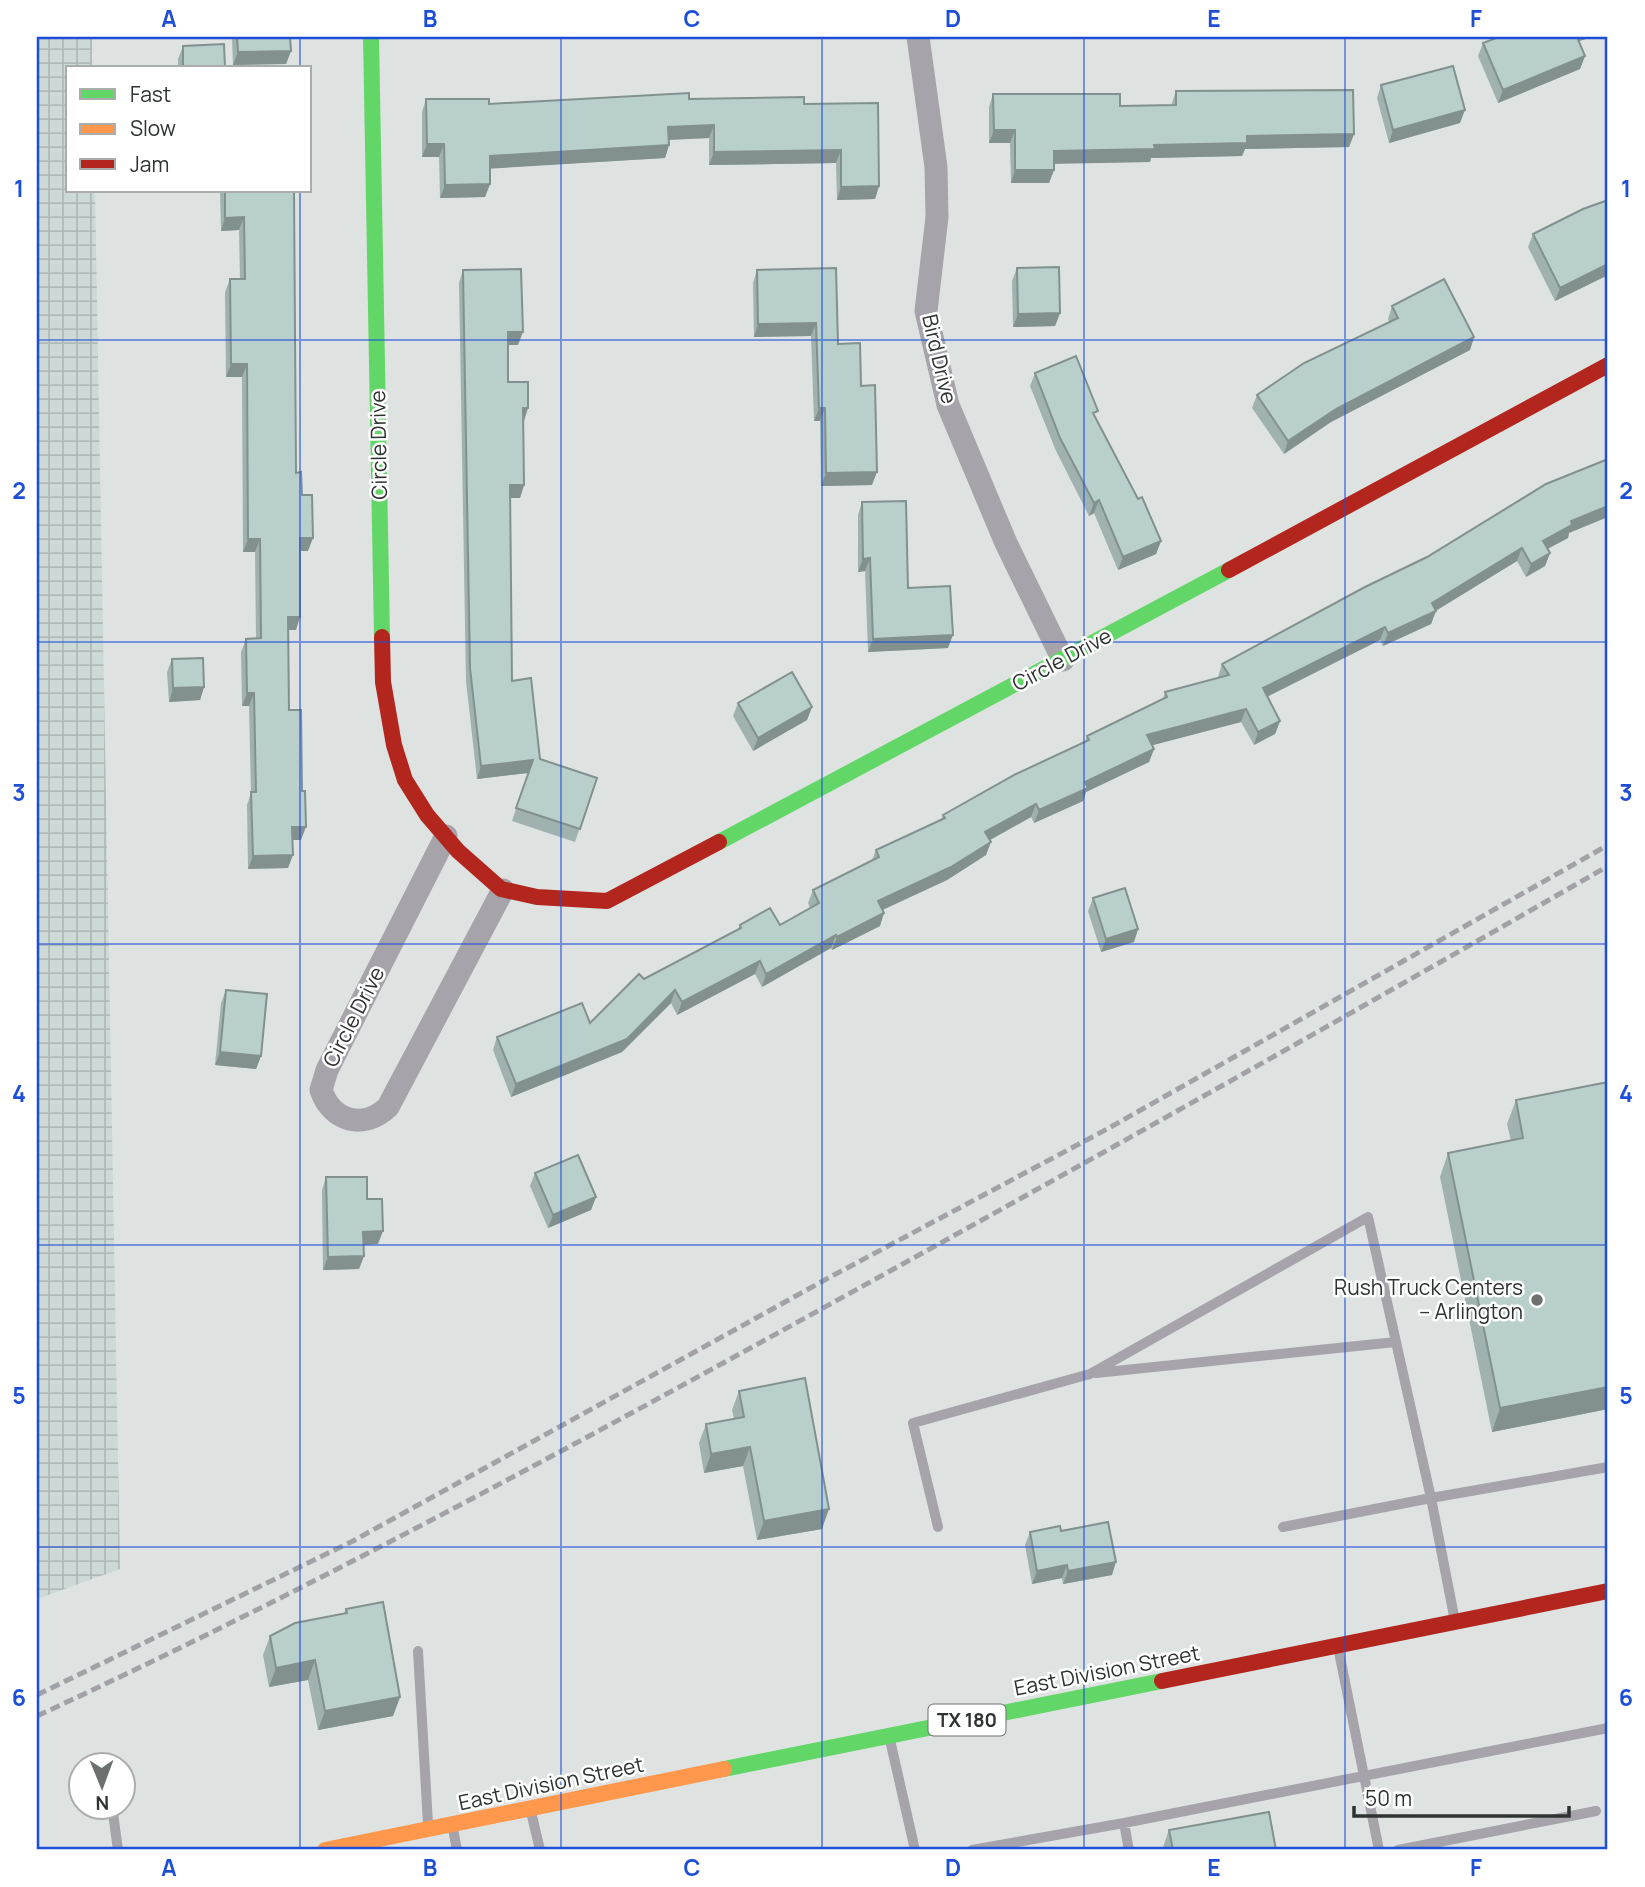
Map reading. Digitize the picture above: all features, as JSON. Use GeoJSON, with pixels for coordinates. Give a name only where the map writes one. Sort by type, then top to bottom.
{"type":"FeatureCollection","features":[{"type":"Feature","properties":{"kind":"street","name":"Circle Drive"},"geometry":{"type":"LineString","coordinates":[[371,37],[383,681],[400,768],[426,815],[483,876],[503,890],[577,901],[607,901],[1063,660],[1608,365]]}},
{"type":"Feature","properties":{"kind":"street","name":"Bird Drive"},"geometry":{"type":"LineString","coordinates":[[918,37],[936,166],[937,217],[926,311],[948,405],[1006,543],[1063,660]]}},
{"type":"Feature","properties":{"kind":"street","name":"Circle Drive"},"geometry":{"type":"LineString","coordinates":[[446,836],[327,1070],[321,1090],[332,1111],[355,1122],[379,1115],[388,1107],[503,890]]}},
{"type":"Feature","properties":{"kind":"street","name":"East Division Street"},"geometry":{"type":"LineString","coordinates":[[325,1850],[1608,1591]]}},
{"type":"Feature","properties":{"kind":"lane"},"geometry":{"type":"LineString","coordinates":[[1090,1374],[1368,1217],[1431,1498],[1455,1622]]}},
{"type":"Feature","properties":{"kind":"lane"},"geometry":{"type":"LineString","coordinates":[[939,1527],[913,1423],[1090,1374],[1396,1342]]}},
{"type":"Feature","properties":{"kind":"lane"},"geometry":{"type":"LineString","coordinates":[[1283,1527],[1608,1467]]}},
{"type":"Feature","properties":{"kind":"lane"},"geometry":{"type":"LineString","coordinates":[[1337,1646],[1379,1850]]}},
{"type":"Feature","properties":{"kind":"lane"},"geometry":{"type":"LineString","coordinates":[[418,1651],[428,1830]]}},
{"type":"Feature","properties":{"kind":"lane"},"geometry":{"type":"LineString","coordinates":[[972,1850],[1364,1778],[1608,1727]]}},
{"type":"Feature","properties":{"kind":"lane"},"geometry":{"type":"LineString","coordinates":[[888,1736],[915,1850]]}},
{"type":"Feature","properties":{"kind":"lane"},"geometry":{"type":"LineString","coordinates":[[530,1808],[540,1850]]}},
{"type":"Feature","properties":{"kind":"lane"},"geometry":{"type":"LineString","coordinates":[[1398,1850],[1596,1811]]}},
{"type":"Feature","properties":{"kind":"lane"},"geometry":{"type":"LineString","coordinates":[[114,1820],[118,1850]]}},
{"type":"Feature","properties":{"kind":"lane"},"geometry":{"type":"LineString","coordinates":[[1124,1824],[1129,1850]]}},
{"type":"Feature","properties":{"kind":"lane"},"geometry":{"type":"LineString","coordinates":[[453,1826],[457,1850]]}},
{"type":"Feature","properties":{"kind":"shaded area"},"geometry":{"type":"Polygon","coordinates":[[[37,37],[92,37],[92,66],[66,66],[66,192],[95,192],[120,1569],[37,1599],[37,37]]]}},
{"type":"Feature","properties":{"kind":"building"},"geometry":{"type":"Polygon","coordinates":[[[237,37],[290,37],[291,51],[238,52],[237,37]]]}},
{"type":"Feature","properties":{"kind":"building"},"geometry":{"type":"Polygon","coordinates":[[[1499,37],[1577,37],[1585,56],[1503,90],[1483,43],[1499,37]]]}},
{"type":"Feature","properties":{"kind":"building"},"geometry":{"type":"Polygon","coordinates":[[[224,44],[225,66],[183,66],[183,46],[224,44]]]}},
{"type":"Feature","properties":{"kind":"building"},"geometry":{"type":"Polygon","coordinates":[[[1453,66],[1465,110],[1393,130],[1381,85],[1453,66]]]}},
{"type":"Feature","properties":{"kind":"building"},"geometry":{"type":"Polygon","coordinates":[[[1353,90],[1354,134],[1247,136],[1247,143],[1154,145],[1155,149],[1054,151],[1054,170],[1015,170],[1015,130],[994,130],[993,94],[1120,94],[1120,106],[1176,105],[1176,91],[1353,90]]]}},
{"type":"Feature","properties":{"kind":"building"},"geometry":{"type":"Polygon","coordinates":[[[689,93],[689,99],[804,97],[804,104],[878,103],[879,186],[841,187],[841,150],[714,152],[714,125],[668,127],[669,145],[490,156],[490,184],[445,185],[444,144],[427,144],[426,99],[489,99],[489,104],[689,93]]]}},
{"type":"Feature","properties":{"kind":"building"},"geometry":{"type":"Polygon","coordinates":[[[225,192],[294,192],[296,473],[301,472],[302,495],[312,495],[313,538],[300,538],[300,617],[288,617],[289,710],[301,710],[302,791],[305,791],[306,827],[292,827],[293,855],[253,856],[251,792],[256,792],[254,693],[247,693],[246,639],[261,638],[260,539],[248,539],[247,364],[231,364],[230,279],[245,279],[244,217],[225,218],[225,192]]]}},
{"type":"Feature","properties":{"kind":"building"},"geometry":{"type":"Polygon","coordinates":[[[1608,200],[1608,264],[1560,288],[1533,234],[1583,209],[1608,200]]]}},
{"type":"Feature","properties":{"kind":"building"},"geometry":{"type":"Polygon","coordinates":[[[1059,267],[1060,313],[1018,314],[1017,268],[1059,267]]]}},
{"type":"Feature","properties":{"kind":"building"},"geometry":{"type":"Polygon","coordinates":[[[836,268],[838,344],[860,343],[861,386],[875,385],[877,472],[826,473],[825,408],[819,408],[816,323],[758,324],[757,270],[836,268]]]}},
{"type":"Feature","properties":{"kind":"building"},"geometry":{"type":"Polygon","coordinates":[[[521,269],[523,332],[508,332],[508,382],[528,382],[528,408],[523,408],[524,485],[510,485],[512,681],[531,678],[540,759],[597,778],[580,829],[516,808],[533,760],[481,766],[470,668],[463,270],[521,269]]]}},
{"type":"Feature","properties":{"kind":"building"},"geometry":{"type":"Polygon","coordinates":[[[1444,279],[1474,337],[1336,409],[1288,441],[1257,395],[1304,363],[1398,318],[1392,306],[1444,279]]]}},
{"type":"Feature","properties":{"kind":"building"},"geometry":{"type":"Polygon","coordinates":[[[1076,356],[1098,411],[1093,413],[1138,499],[1142,497],[1161,541],[1123,557],[1099,500],[1094,503],[1060,438],[1035,373],[1076,356]]]}},
{"type":"Feature","properties":{"kind":"building"},"geometry":{"type":"Polygon","coordinates":[[[1608,459],[1608,506],[1571,521],[1572,525],[1543,541],[1550,553],[1531,564],[1522,548],[1432,603],[1436,611],[1388,633],[1385,627],[1263,688],[1280,721],[1258,732],[1246,709],[1147,735],[1154,749],[1085,782],[1088,788],[1039,810],[1036,804],[985,832],[991,842],[951,867],[878,901],[884,913],[837,937],[836,935],[766,974],[760,961],[682,1002],[675,990],[627,1039],[516,1084],[497,1037],[582,1003],[590,1023],[639,974],[644,979],[741,928],[740,925],[770,908],[780,925],[819,903],[813,890],[879,857],[876,850],[945,818],[943,815],[1016,774],[1089,740],[1087,736],[1167,697],[1165,692],[1229,675],[1222,664],[1427,557],[1546,484],[1608,459]]]}},
{"type":"Feature","properties":{"kind":"building"},"geometry":{"type":"Polygon","coordinates":[[[906,501],[908,588],[950,586],[953,635],[873,639],[870,558],[863,559],[862,502],[906,501]]]}},
{"type":"Feature","properties":{"kind":"building"},"geometry":{"type":"Polygon","coordinates":[[[203,658],[204,687],[173,688],[172,659],[203,658]]]}},
{"type":"Feature","properties":{"kind":"building"},"geometry":{"type":"Polygon","coordinates":[[[792,672],[812,707],[758,738],[738,703],[792,672]]]}},
{"type":"Feature","properties":{"kind":"building"},"geometry":{"type":"Polygon","coordinates":[[[1125,888],[1138,929],[1106,939],[1093,898],[1125,888]]]}},
{"type":"Feature","properties":{"kind":"building"},"geometry":{"type":"Polygon","coordinates":[[[226,990],[267,994],[261,1056],[220,1052],[226,990]]]}},
{"type":"Feature","properties":{"kind":"building","name":"Rush Truck Centers – Arlington"},"geometry":{"type":"Polygon","coordinates":[[[1608,1082],[1608,1387],[1500,1408],[1448,1153],[1523,1138],[1516,1100],[1608,1082]]]}},
{"type":"Feature","properties":{"kind":"building"},"geometry":{"type":"Polygon","coordinates":[[[578,1155],[596,1197],[553,1215],[535,1173],[578,1155]]]}},
{"type":"Feature","properties":{"kind":"building"},"geometry":{"type":"Polygon","coordinates":[[[326,1177],[367,1177],[367,1199],[382,1199],[383,1231],[363,1232],[364,1256],[328,1257],[326,1177]]]}},
{"type":"Feature","properties":{"kind":"building"},"geometry":{"type":"Polygon","coordinates":[[[805,1378],[829,1509],[764,1521],[750,1447],[711,1454],[706,1424],[744,1417],[739,1391],[805,1378]]]}},
{"type":"Feature","properties":{"kind":"building"},"geometry":{"type":"Polygon","coordinates":[[[1108,1522],[1116,1562],[1068,1571],[1067,1565],[1037,1571],[1030,1532],[1060,1526],[1061,1531],[1108,1522]]]}},
{"type":"Feature","properties":{"kind":"building"},"geometry":{"type":"Polygon","coordinates":[[[383,1602],[400,1697],[325,1711],[315,1660],[276,1668],[270,1636],[295,1623],[347,1613],[346,1609],[383,1602]]]}},
{"type":"Feature","properties":{"kind":"building"},"geometry":{"type":"Polygon","coordinates":[[[1269,1812],[1276,1850],[1173,1850],[1169,1830],[1269,1812]]]}},
{"type":"Feature","properties":{"kind":"railway"},"geometry":{"type":"LineString","coordinates":[[37,1695],[353,1541],[832,1276],[1109,1128],[1608,845]]}},
{"type":"Feature","properties":{"kind":"railway"},"geometry":{"type":"LineString","coordinates":[[37,1716],[239,1619],[637,1410],[1125,1140],[1608,866]]}},
{"type":"Feature","properties":{"kind":"traffic: fast"},"geometry":{"type":"LineString","coordinates":[[371,37],[382,637]]}},
{"type":"Feature","properties":{"kind":"traffic: fast"},"geometry":{"type":"LineString","coordinates":[[719,842],[1229,570]]}},
{"type":"Feature","properties":{"kind":"traffic: fast"},"geometry":{"type":"LineString","coordinates":[[724,1769],[1162,1681]]}},
{"type":"Feature","properties":{"kind":"traffic: slow"},"geometry":{"type":"LineString","coordinates":[[325,1850],[724,1769]]}},
{"type":"Feature","properties":{"kind":"traffic: jam"},"geometry":{"type":"LineString","coordinates":[[1229,570],[1608,365]]}},
{"type":"Feature","properties":{"kind":"traffic: jam"},"geometry":{"type":"LineString","coordinates":[[382,637],[383,682],[394,745],[405,780],[427,815],[458,851],[501,889],[537,897],[607,901],[719,842]]}},
{"type":"Feature","properties":{"kind":"traffic: jam"},"geometry":{"type":"LineString","coordinates":[[1162,1681],[1608,1591]]}},
{"type":"Feature","properties":{"kind":"place","name":"Rush Truck Centers – Arlington"},"geometry":{"type":"Point","coordinates":[1537,1300]}}]}
